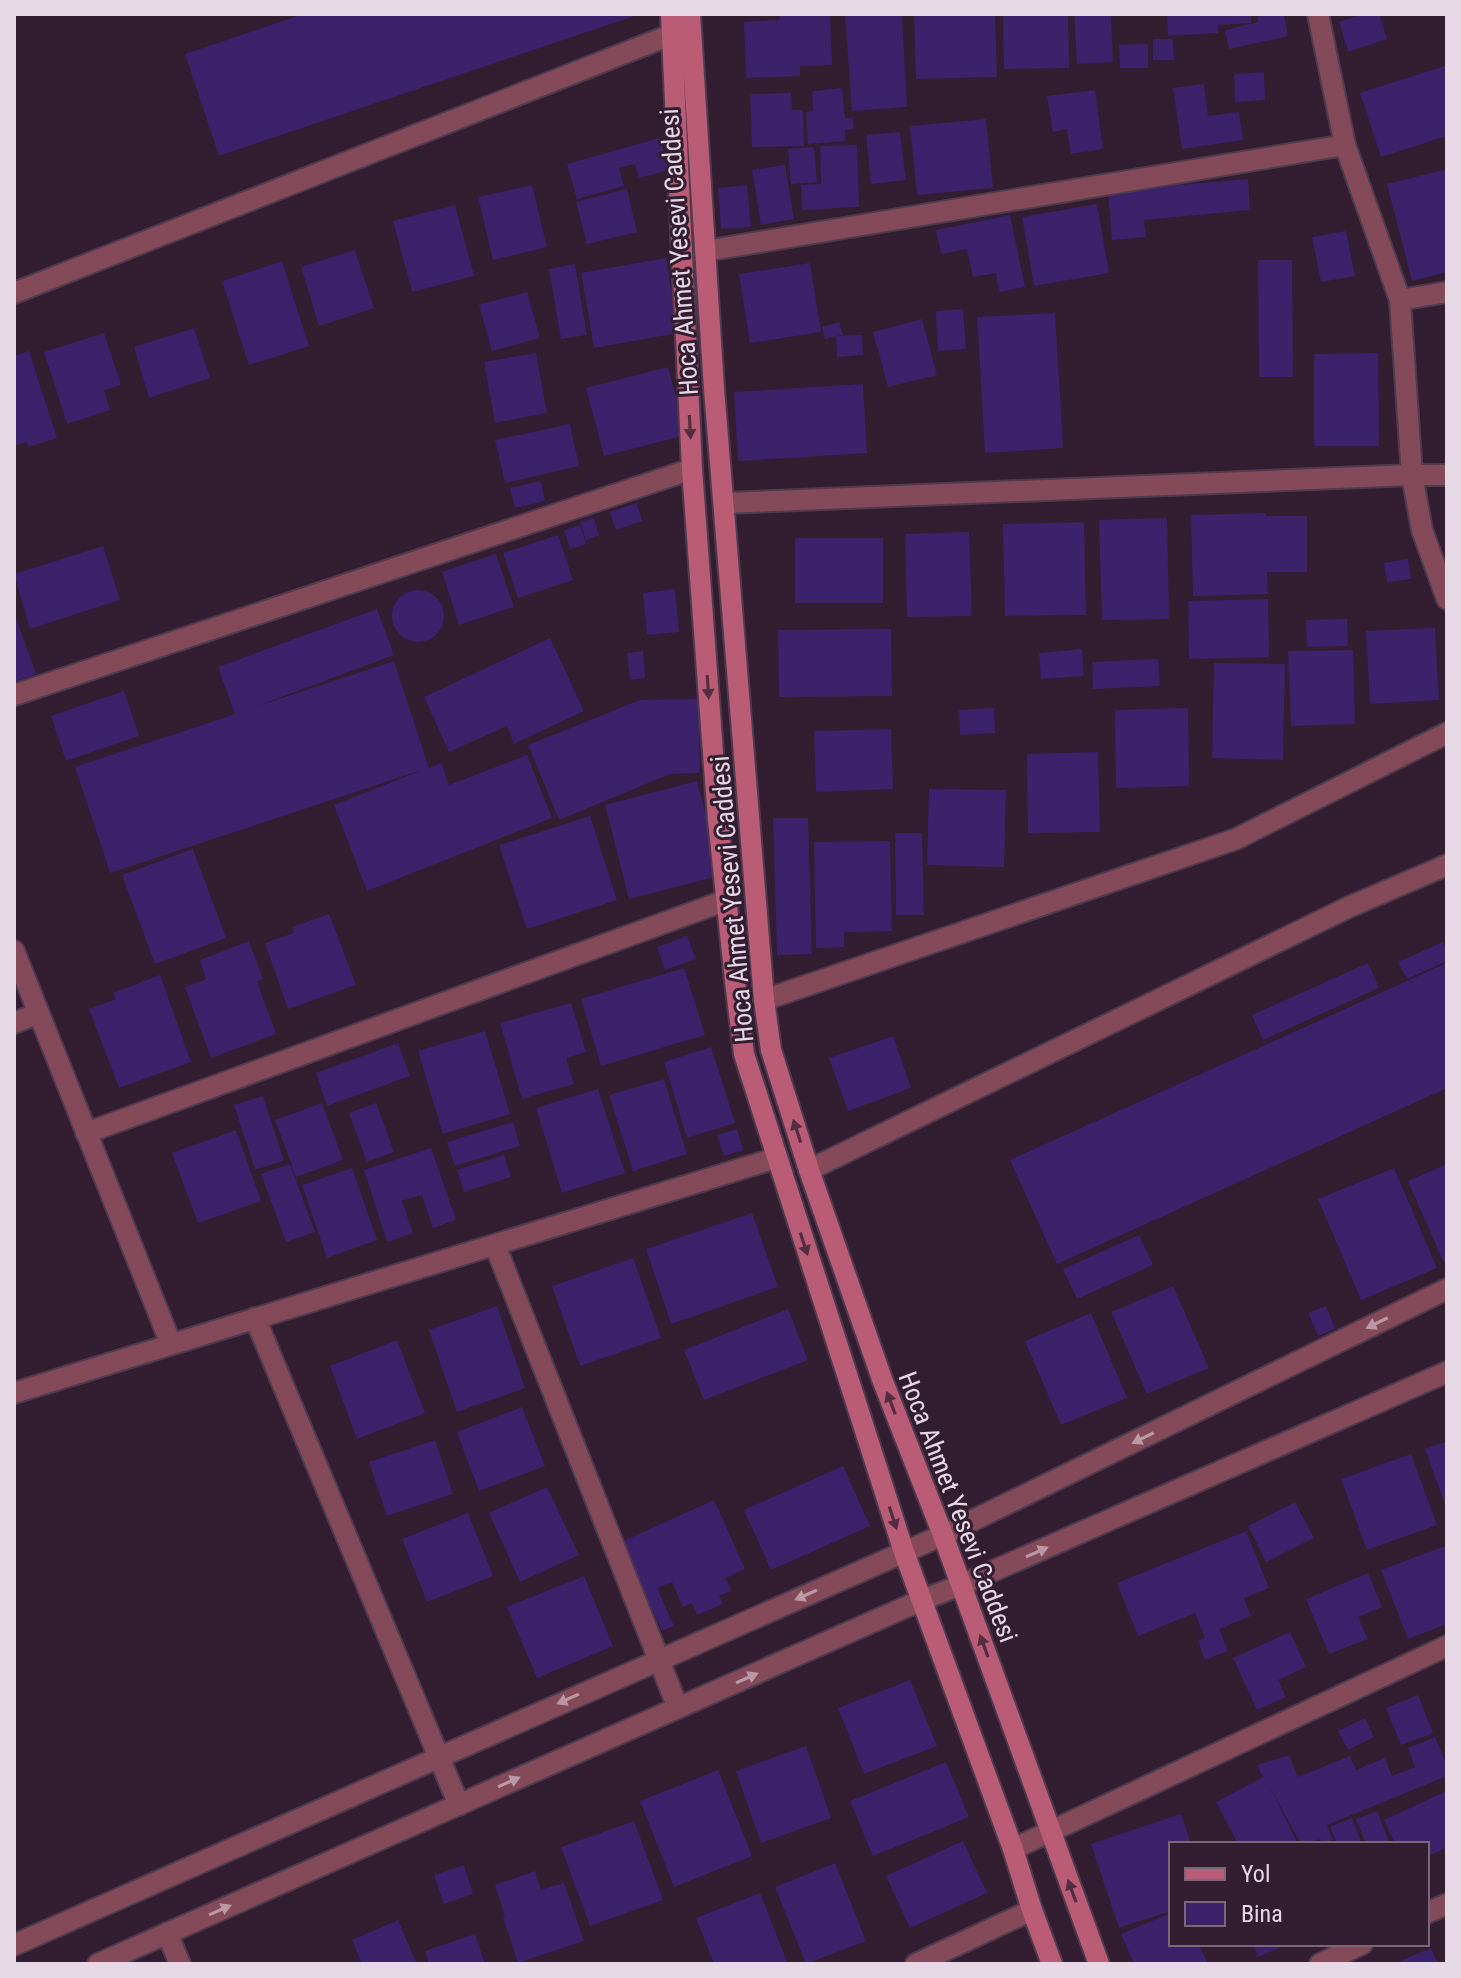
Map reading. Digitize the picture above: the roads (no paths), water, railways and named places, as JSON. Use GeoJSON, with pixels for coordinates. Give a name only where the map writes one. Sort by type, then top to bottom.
{"type":"FeatureCollection","features":[{"type":"Feature","properties":{"kind":"street","name":"Hoca Ahmet Yesevi Caddesi"},"geometry":{"type":"LineString","coordinates":[[690,14],[714,389],[764,1000],[771,1050],[882,1379],[943,1535],[1099,1964]]}},
{"type":"Feature","properties":{"kind":"street"},"geometry":{"type":"LineString","coordinates":[[1318,14],[1345,145],[1400,300],[1412,475],[1422,530],[1447,599]]}},
{"type":"Feature","properties":{"kind":"street","name":"Hoca Ahmet Yesevi Caddesi"},"geometry":{"type":"LineString","coordinates":[[672,24],[692,469],[718,820],[744,1054],[904,1552],[1052,1964]]}},
{"type":"Feature","properties":{"kind":"street"},"geometry":{"type":"LineString","coordinates":[[14,293],[672,24]]}},
{"type":"Feature","properties":{"kind":"street"},"geometry":{"type":"LineString","coordinates":[[705,251],[1345,145]]}},
{"type":"Feature","properties":{"kind":"street"},"geometry":{"type":"LineString","coordinates":[[1400,300],[1447,292]]}},
{"type":"Feature","properties":{"kind":"street"},"geometry":{"type":"LineString","coordinates":[[14,695],[692,469]]}},
{"type":"Feature","properties":{"kind":"street"},"geometry":{"type":"LineString","coordinates":[[725,503],[1447,475]]}},
{"type":"Feature","properties":{"kind":"street"},"geometry":{"type":"LineString","coordinates":[[764,1000],[1236,839],[1447,733]]}},
{"type":"Feature","properties":{"kind":"street"},"geometry":{"type":"LineString","coordinates":[[809,1170],[1349,907],[1447,865]]}},
{"type":"Feature","properties":{"kind":"street"},"geometry":{"type":"LineString","coordinates":[[86,1133],[727,900]]}},
{"type":"Feature","properties":{"kind":"street"},"geometry":{"type":"LineString","coordinates":[[14,951],[171,1344]]}},
{"type":"Feature","properties":{"kind":"street"},"geometry":{"type":"LineString","coordinates":[[14,1023],[39,1013]]}},
{"type":"Feature","properties":{"kind":"street"},"geometry":{"type":"LineString","coordinates":[[14,1393],[776,1158]]}},
{"type":"Feature","properties":{"kind":"street"},"geometry":{"type":"LineString","coordinates":[[495,1245],[678,1708]]}},
{"type":"Feature","properties":{"kind":"street"},"geometry":{"type":"LineString","coordinates":[[14,1945],[943,1535],[1447,1289]]}},
{"type":"Feature","properties":{"kind":"street"},"geometry":{"type":"LineString","coordinates":[[255,1318],[459,1805]]}},
{"type":"Feature","properties":{"kind":"street"},"geometry":{"type":"LineString","coordinates":[[98,1964],[1447,1372]]}},
{"type":"Feature","properties":{"kind":"street"},"geometry":{"type":"LineString","coordinates":[[1013,1849],[1447,1646]]}},
{"type":"Feature","properties":{"kind":"street"},"geometry":{"type":"LineString","coordinates":[[916,1964],[1032,1910]]}},
{"type":"Feature","properties":{"kind":"street"},"geometry":{"type":"LineString","coordinates":[[167,1933],[180,1964]]}},
{"type":"Feature","properties":{"kind":"street"},"geometry":{"type":"LineString","coordinates":[[1320,1964],[1358,1946]]}}]}
